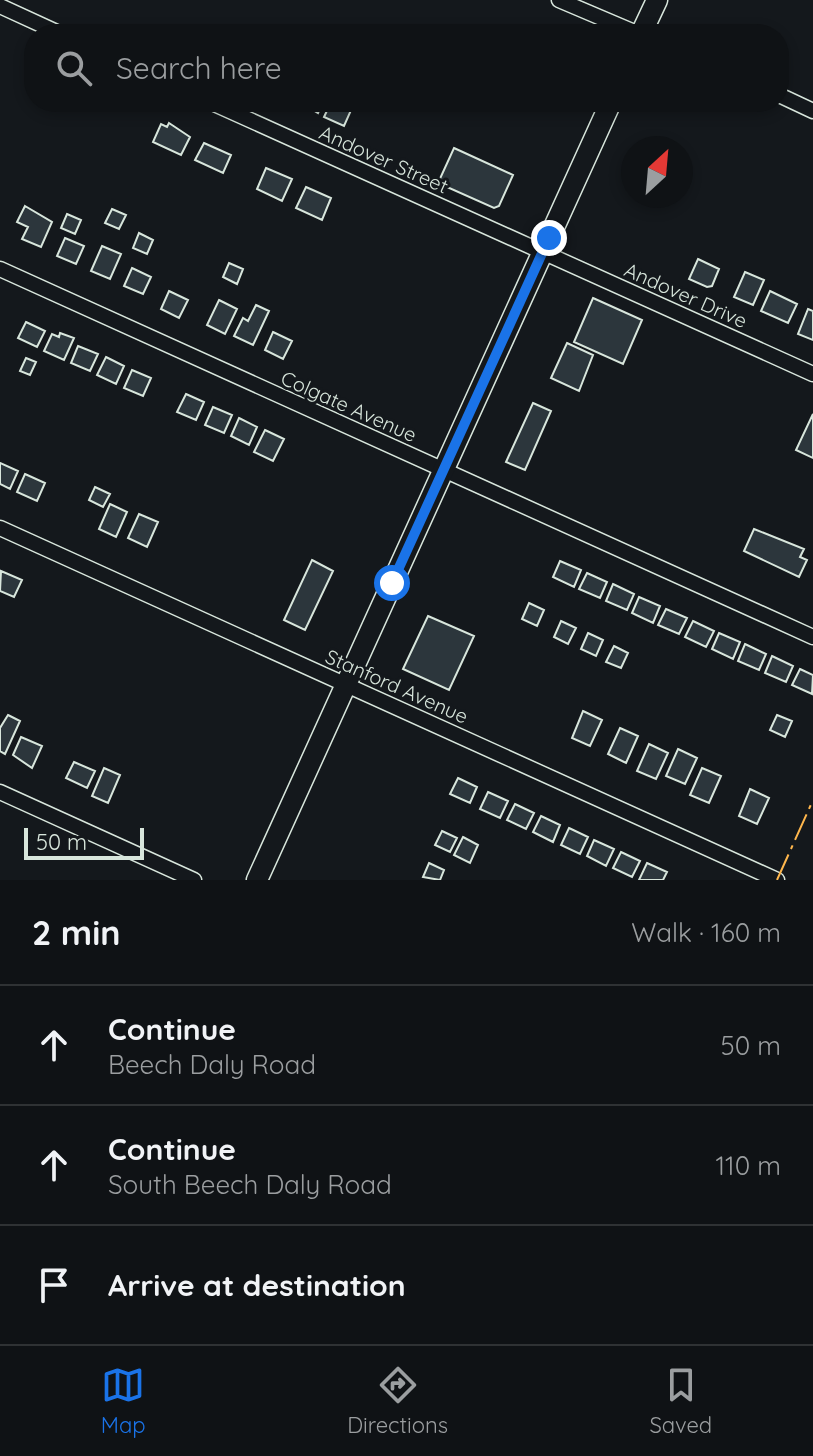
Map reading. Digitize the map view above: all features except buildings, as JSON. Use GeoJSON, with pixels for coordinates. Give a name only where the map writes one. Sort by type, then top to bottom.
{"type":"FeatureCollection","features":[{"type":"Feature","properties":{"kind":"main road"},"geometry":{"type":"LineString","coordinates":[[645,24],[657,0]]}},
{"type":"Feature","properties":{"kind":"main road"},"geometry":{"type":"LineString","coordinates":[[257,880],[606,112]]}},
{"type":"Feature","properties":{"kind":"street"},"geometry":{"type":"LineString","coordinates":[[559,0],[616,24]]}},
{"type":"Feature","properties":{"kind":"street"},"geometry":{"type":"LineString","coordinates":[[0,6],[39,24]]}},
{"type":"Feature","properties":{"kind":"street"},"geometry":{"type":"LineString","coordinates":[[789,100],[813,111]]}},
{"type":"Feature","properties":{"kind":"street","name":"Andover Street"},"geometry":{"type":"LineString","coordinates":[[232,112],[542,253]]}},
{"type":"Feature","properties":{"kind":"street","name":"Andover Drive"},"geometry":{"type":"LineString","coordinates":[[542,253],[813,374]]}},
{"type":"Feature","properties":{"kind":"street","name":"Colgate Avenue"},"geometry":{"type":"LineString","coordinates":[[0,269],[813,637]]}},
{"type":"Feature","properties":{"kind":"street","name":"Stanford Avenue"},"geometry":{"type":"LineString","coordinates":[[0,528],[777,880]]}},
{"type":"Feature","properties":{"kind":"street"},"geometry":{"type":"LineString","coordinates":[[0,792],[194,880]]}},
{"type":"Feature","properties":{"kind":"power"},"geometry":{"type":"LineString","coordinates":[[777,880],[813,800]]}},
{"type":"Feature","properties":{"kind":"route"},"geometry":{"type":"LineString","coordinates":[[392,583],[549,238]]}}]}
